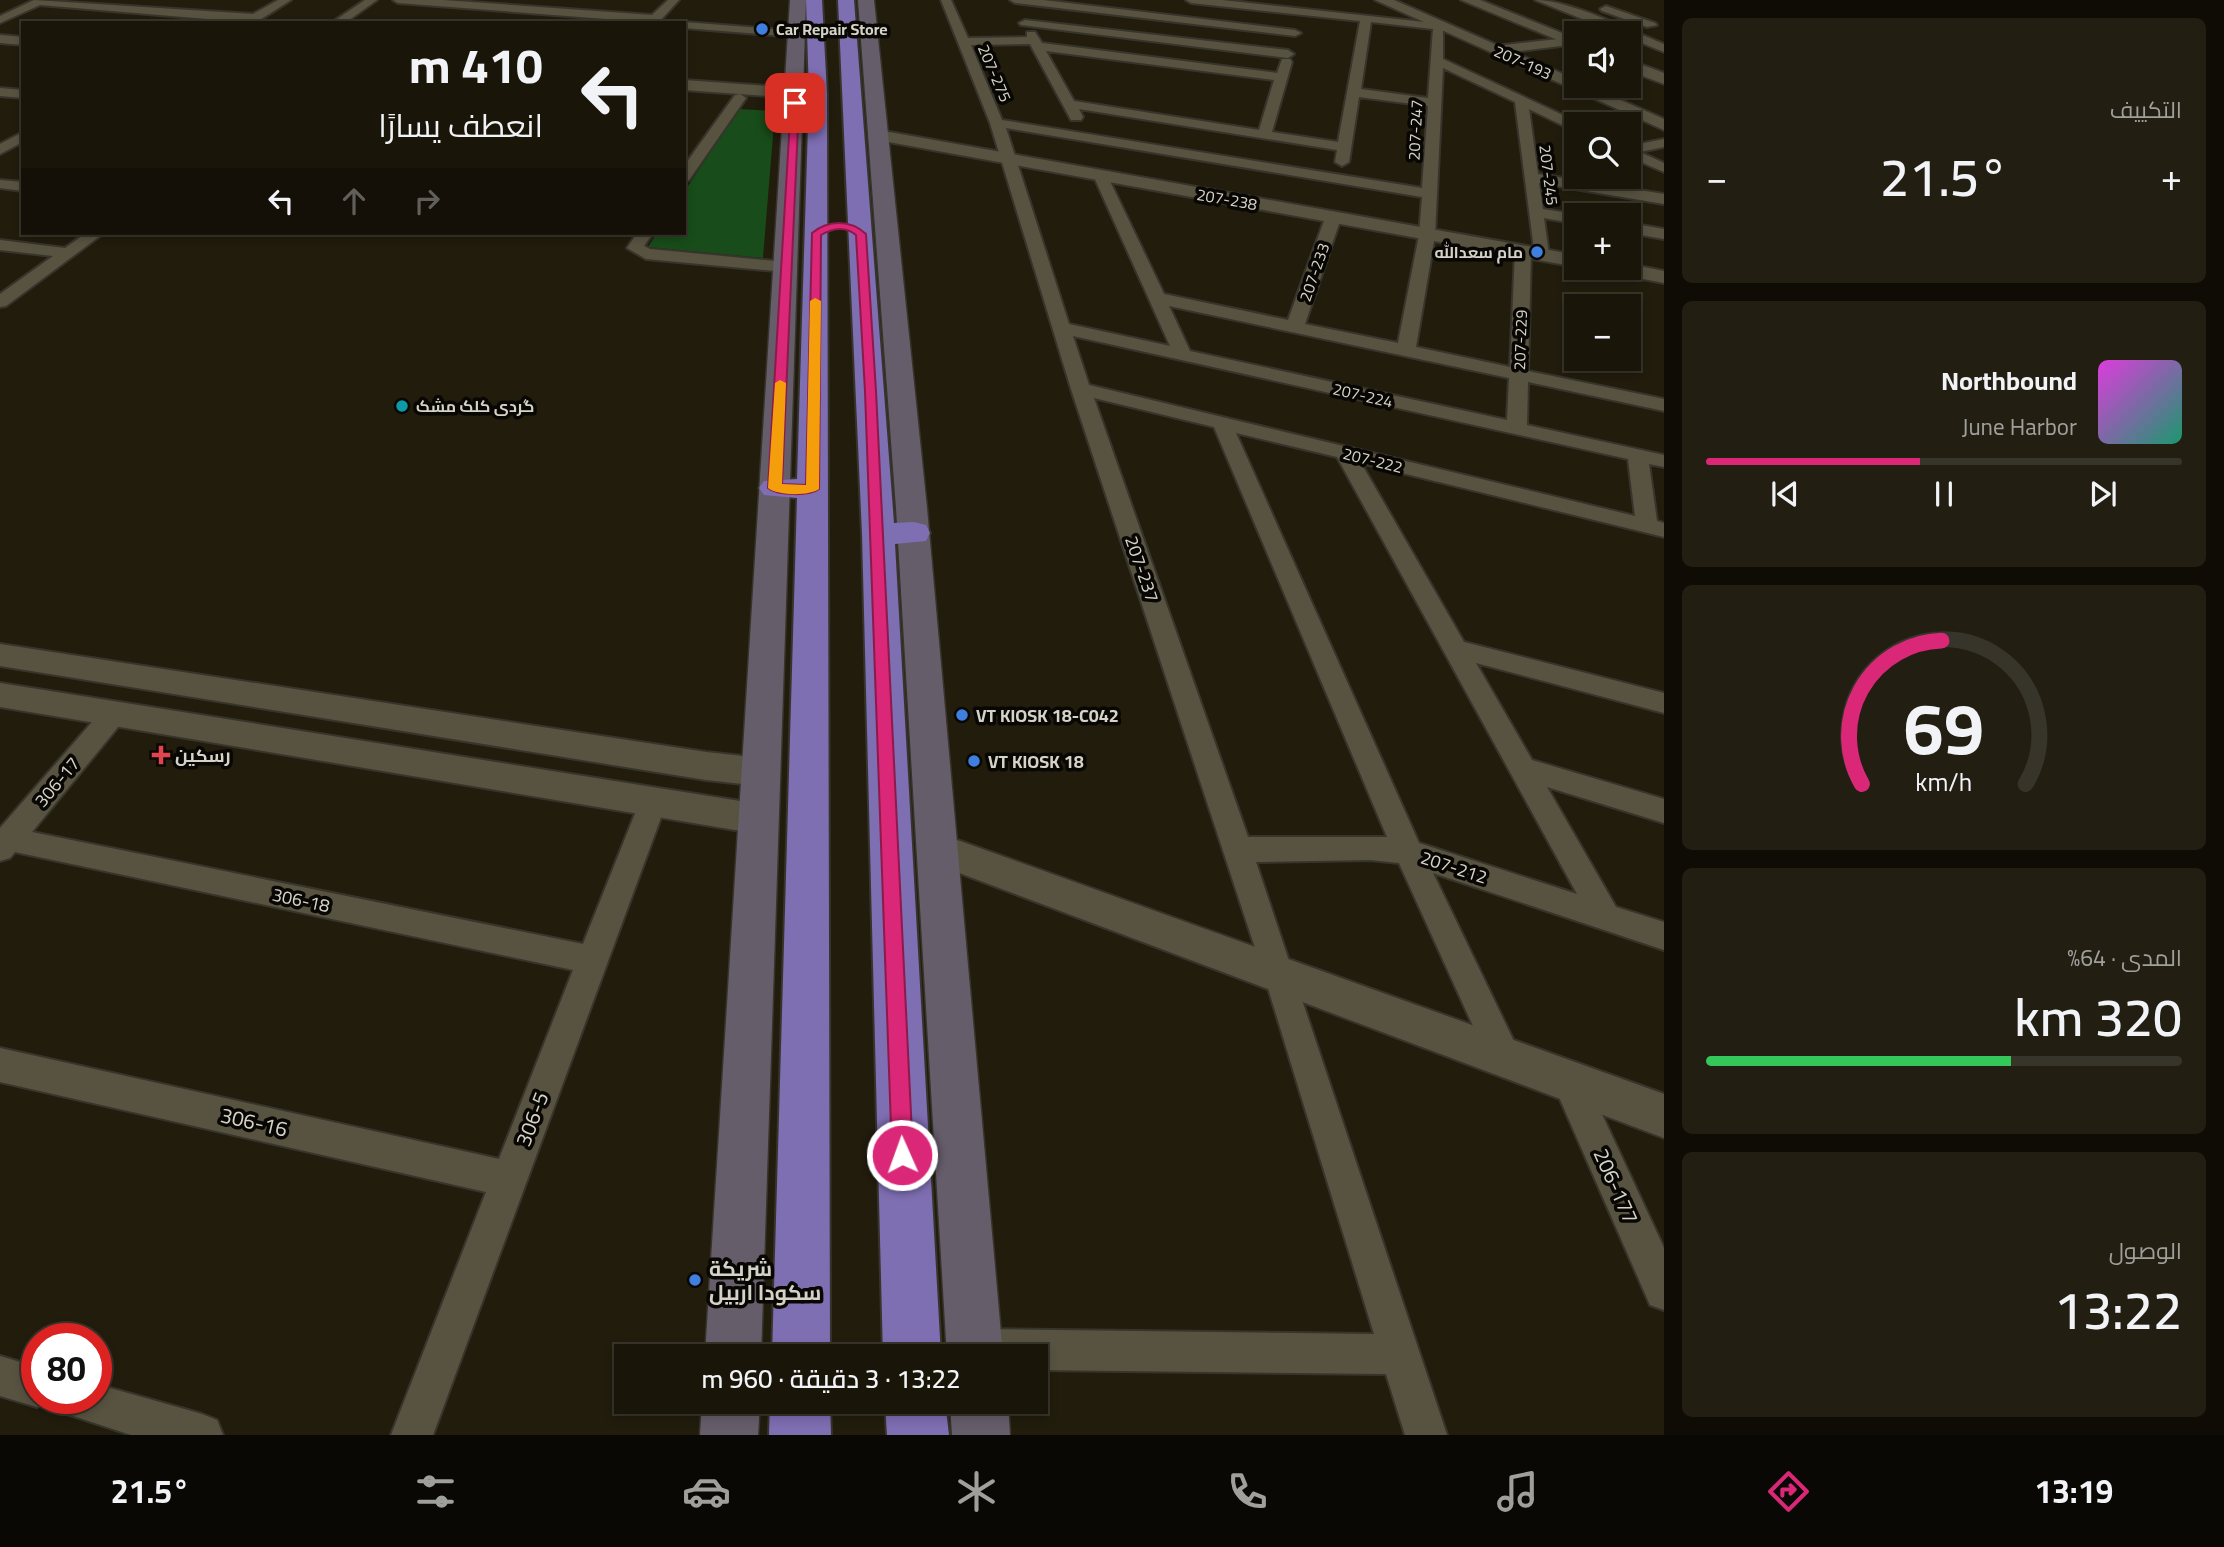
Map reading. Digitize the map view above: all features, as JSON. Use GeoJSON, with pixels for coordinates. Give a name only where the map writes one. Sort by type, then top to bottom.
{"type":"FeatureCollection","features":[{"type":"Feature","properties":{"kind":"highway"},"geometry":{"type":"LineString","coordinates":[[814,0],[826,96],[860,196],[861,234],[886,391],[896,534],[912,1344]]}},
{"type":"Feature","properties":{"kind":"highway"},"geometry":{"type":"LineString","coordinates":[[801,1344],[816,197],[826,96],[846,0]]}},
{"type":"Feature","properties":{"kind":"highway"},"geometry":{"type":"LineString","coordinates":[[816,197],[822,203],[839,206],[855,203],[860,196]]}},
{"type":"Feature","properties":{"kind":"highway"},"geometry":{"type":"LineString","coordinates":[[816,234],[821,229],[838,225],[855,228],[861,234]]}},
{"type":"Feature","properties":{"kind":"highway"},"geometry":{"type":"LineString","coordinates":[[775,488],[813,489]]}},
{"type":"Feature","properties":{"kind":"highway"},"geometry":{"type":"LineString","coordinates":[[800,1414],[800,1435]]}},
{"type":"Feature","properties":{"kind":"highway"},"geometry":{"type":"LineString","coordinates":[[916,1414],[918,1435]]}},
{"type":"Feature","properties":{"kind":"main road"},"geometry":{"type":"LineString","coordinates":[[798,0],[797,34],[826,96],[878,135],[886,391]]}},
{"type":"Feature","properties":{"kind":"main road"},"geometry":{"type":"LineString","coordinates":[[734,1344],[786,267],[826,96],[866,0]]}},
{"type":"Feature","properties":{"kind":"main road"},"geometry":{"type":"LineString","coordinates":[[896,534],[935,848],[974,1344]]}},
{"type":"Feature","properties":{"kind":"main road"},"geometry":{"type":"LineString","coordinates":[[729,1435],[730,1414]]}},
{"type":"Feature","properties":{"kind":"main road"},"geometry":{"type":"LineString","coordinates":[[979,1414],[981,1435]]}},
{"type":"Feature","properties":{"kind":"street"},"geometry":{"type":"LineString","coordinates":[[110,6],[123,0]]}},
{"type":"Feature","properties":{"kind":"street"},"geometry":{"type":"LineString","coordinates":[[173,11],[196,0]]}},
{"type":"Feature","properties":{"kind":"street"},"geometry":{"type":"LineString","coordinates":[[0,20],[41,1],[251,20],[286,0]]}},
{"type":"Feature","properties":{"kind":"street"},"geometry":{"type":"LineString","coordinates":[[340,21],[372,0]]}},
{"type":"Feature","properties":{"kind":"street"},"geometry":{"type":"LineString","coordinates":[[398,0],[653,21],[674,0]]}},
{"type":"Feature","properties":{"kind":"street"},"geometry":{"type":"LineString","coordinates":[[503,8],[513,0]]}},
{"type":"Feature","properties":{"kind":"street"},"geometry":{"type":"LineString","coordinates":[[575,13],[590,0]]}},
{"type":"Feature","properties":{"kind":"street","name":"207-275"},"geometry":{"type":"LineString","coordinates":[[946,0],[1010,161]]}},
{"type":"Feature","properties":{"kind":"street"},"geometry":{"type":"LineString","coordinates":[[1014,0],[1087,137]]}},
{"type":"Feature","properties":{"kind":"street"},"geometry":{"type":"LineString","coordinates":[[1014,0],[1295,33]]}},
{"type":"Feature","properties":{"kind":"street"},"geometry":{"type":"LineString","coordinates":[[1191,0],[1438,26]]}},
{"type":"Feature","properties":{"kind":"street","name":"207-193"},"geometry":{"type":"LineString","coordinates":[[1382,0],[1664,125]]}},
{"type":"Feature","properties":{"kind":"street"},"geometry":{"type":"LineString","coordinates":[[1468,0],[1564,38]]}},
{"type":"Feature","properties":{"kind":"street"},"geometry":{"type":"LineString","coordinates":[[1540,0],[1595,21]]}},
{"type":"Feature","properties":{"kind":"street"},"geometry":{"type":"LineString","coordinates":[[1596,5],[1651,25]]}},
{"type":"Feature","properties":{"kind":"street"},"geometry":{"type":"LineString","coordinates":[[1264,134],[1301,12]]}},
{"type":"Feature","properties":{"kind":"street"},"geometry":{"type":"LineString","coordinates":[[1340,177],[1366,19]]}},
{"type":"Feature","properties":{"kind":"street"},"geometry":{"type":"LineString","coordinates":[[1024,23],[1288,54]]}},
{"type":"Feature","properties":{"kind":"street"},"geometry":{"type":"LineString","coordinates":[[686,25],[797,34]]}},
{"type":"Feature","properties":{"kind":"street","name":"207-247"},"geometry":{"type":"LineString","coordinates":[[1406,349],[1427,235],[1438,26]]}},
{"type":"Feature","properties":{"kind":"street"},"geometry":{"type":"LineString","coordinates":[[0,31],[21,33]]}},
{"type":"Feature","properties":{"kind":"street"},"geometry":{"type":"LineString","coordinates":[[0,39],[21,41]]}},
{"type":"Feature","properties":{"kind":"street"},"geometry":{"type":"LineString","coordinates":[[1641,39],[1664,48]]}},
{"type":"Feature","properties":{"kind":"street"},"geometry":{"type":"LineString","coordinates":[[963,42],[1036,43],[1282,77]]}},
{"type":"Feature","properties":{"kind":"street"},"geometry":{"type":"LineString","coordinates":[[1496,50],[1564,43]]}},
{"type":"Feature","properties":{"kind":"street"},"geometry":{"type":"LineString","coordinates":[[1436,60],[1564,121]]}},
{"type":"Feature","properties":{"kind":"street"},"geometry":{"type":"LineString","coordinates":[[1641,70],[1664,79]]}},
{"type":"Feature","properties":{"kind":"street"},"geometry":{"type":"LineString","coordinates":[[686,85],[826,96]]}},
{"type":"Feature","properties":{"kind":"street"},"geometry":{"type":"LineString","coordinates":[[0,92],[21,94]]}},
{"type":"Feature","properties":{"kind":"street"},"geometry":{"type":"LineString","coordinates":[[1353,92],[1433,103]]}},
{"type":"Feature","properties":{"kind":"street"},"geometry":{"type":"LineString","coordinates":[[686,94],[740,98],[826,96]]}},
{"type":"Feature","properties":{"kind":"street"},"geometry":{"type":"LineString","coordinates":[[686,174],[740,98]]}},
{"type":"Feature","properties":{"kind":"street","name":"207-245"},"geometry":{"type":"LineString","coordinates":[[1521,100],[1536,212],[1532,253]]}},
{"type":"Feature","properties":{"kind":"street"},"geometry":{"type":"LineString","coordinates":[[1069,104],[1344,146]]}},
{"type":"Feature","properties":{"kind":"street"},"geometry":{"type":"LineString","coordinates":[[997,123],[1340,177],[1429,194]]}},
{"type":"Feature","properties":{"kind":"street"},"geometry":{"type":"LineString","coordinates":[[0,135],[21,137]]}},
{"type":"Feature","properties":{"kind":"street","name":"207-238"},"geometry":{"type":"LineString","coordinates":[[878,135],[1010,161],[1564,259]]}},
{"type":"Feature","properties":{"kind":"street"},"geometry":{"type":"LineString","coordinates":[[0,149],[21,138]]}},
{"type":"Feature","properties":{"kind":"street"},"geometry":{"type":"LineString","coordinates":[[1641,148],[1664,143]]}},
{"type":"Feature","properties":{"kind":"street"},"geometry":{"type":"LineString","coordinates":[[1641,157],[1664,169]]}},
{"type":"Feature","properties":{"kind":"street","name":"207-237"},"geometry":{"type":"LineString","coordinates":[[1010,161],[1082,389],[1280,975],[1426,1435]]}},
{"type":"Feature","properties":{"kind":"street"},"geometry":{"type":"LineString","coordinates":[[1101,177],[1183,355]]}},
{"type":"Feature","properties":{"kind":"street"},"geometry":{"type":"LineString","coordinates":[[1531,177],[1664,199]]}},
{"type":"Feature","properties":{"kind":"street"},"geometry":{"type":"LineString","coordinates":[[0,184],[21,187]]}},
{"type":"Feature","properties":{"kind":"street"},"geometry":{"type":"LineString","coordinates":[[1536,212],[1564,217]]}},
{"type":"Feature","properties":{"kind":"street","name":"207-233"},"geometry":{"type":"LineString","coordinates":[[1295,326],[1333,218]]}},
{"type":"Feature","properties":{"kind":"street"},"geometry":{"type":"LineString","coordinates":[[1641,230],[1664,234]]}},
{"type":"Feature","properties":{"kind":"street"},"geometry":{"type":"LineString","coordinates":[[0,302],[93,235]]}},
{"type":"Feature","properties":{"kind":"street"},"geometry":{"type":"LineString","coordinates":[[644,235],[635,248],[646,254],[786,267]]}},
{"type":"Feature","properties":{"kind":"street"},"geometry":{"type":"LineString","coordinates":[[0,245],[68,253]]}},
{"type":"Feature","properties":{"kind":"street","name":"207-229"},"geometry":{"type":"LineString","coordinates":[[1517,429],[1518,374],[1532,253]]}},
{"type":"Feature","properties":{"kind":"street"},"geometry":{"type":"LineString","coordinates":[[1641,273],[1664,277]]}},
{"type":"Feature","properties":{"kind":"street"},"geometry":{"type":"LineString","coordinates":[[1157,298],[1664,405]]}},
{"type":"Feature","properties":{"kind":"street","name":"207-224"},"geometry":{"type":"LineString","coordinates":[[1062,328],[1664,461]]}},
{"type":"Feature","properties":{"kind":"street","name":"207-222"},"geometry":{"type":"LineString","coordinates":[[1082,389],[1656,528]]}},
{"type":"Feature","properties":{"kind":"street"},"geometry":{"type":"LineString","coordinates":[[1222,423],[1408,852],[1505,1058]]}},
{"type":"Feature","properties":{"kind":"street"},"geometry":{"type":"LineString","coordinates":[[1345,453],[1605,916]]}},
{"type":"Feature","properties":{"kind":"street"},"geometry":{"type":"LineString","coordinates":[[1638,456],[1656,528]]}},
{"type":"Feature","properties":{"kind":"street"},"geometry":{"type":"LineString","coordinates":[[1454,648],[1664,704]]}},
{"type":"Feature","properties":{"kind":"street"},"geometry":{"type":"LineString","coordinates":[[0,655],[699,765],[761,772]]}},
{"type":"Feature","properties":{"kind":"street"},"geometry":{"type":"LineString","coordinates":[[0,695],[652,804],[759,819]]}},
{"type":"Feature","properties":{"kind":"street","name":"306-17"},"geometry":{"type":"LineString","coordinates":[[5,844],[114,714]]}},
{"type":"Feature","properties":{"kind":"street"},"geometry":{"type":"LineString","coordinates":[[686,809],[708,806],[719,798],[723,790],[717,774],[699,765]]}},
{"type":"Feature","properties":{"kind":"street"},"geometry":{"type":"LineString","coordinates":[[1521,768],[1664,811]]}},
{"type":"Feature","properties":{"kind":"street","name":"306-5"},"geometry":{"type":"LineString","coordinates":[[412,1435],[652,804]]}},
{"type":"Feature","properties":{"kind":"street","name":"306-18"},"geometry":{"type":"LineString","coordinates":[[5,844],[592,960]]}},
{"type":"Feature","properties":{"kind":"street"},"geometry":{"type":"LineString","coordinates":[[935,848],[1664,1116]]}},
{"type":"Feature","properties":{"kind":"street","name":"207-212"},"geometry":{"type":"LineString","coordinates":[[1236,850],[1370,848],[1408,852],[1664,936]]}},
{"type":"Feature","properties":{"kind":"street","name":"306-16"},"geometry":{"type":"LineString","coordinates":[[0,1065],[509,1180]]}},
{"type":"Feature","properties":{"kind":"street","name":"206-177"},"geometry":{"type":"LineString","coordinates":[[1569,1081],[1664,1292]]}},
{"type":"Feature","properties":{"kind":"street"},"geometry":{"type":"LineString","coordinates":[[1048,1366],[1400,1354]]}},
{"type":"Feature","properties":{"kind":"street"},"geometry":{"type":"LineString","coordinates":[[0,1376],[21,1382]]}},
{"type":"Feature","properties":{"kind":"street"},"geometry":{"type":"LineString","coordinates":[[112,1409],[202,1435]]}},
{"type":"Feature","properties":{"kind":"green space"},"geometry":{"type":"Polygon","coordinates":[[[739,109],[775,111],[763,258],[648,247],[656,235],[686,235],[686,189],[739,109]]]}},
{"type":"Feature","properties":{"kind":"slow traffic"},"geometry":{"type":"LineString","coordinates":[[780,383],[775,488],[813,489],[815,301]]}},
{"type":"Feature","properties":{"kind":"place","name":"Car Repair Store"},"geometry":{"type":"Point","coordinates":[762,29]}},
{"type":"Feature","properties":{"kind":"place","name":"مام سعدالله"},"geometry":{"type":"Point","coordinates":[1537,252]}},
{"type":"Feature","properties":{"kind":"place","name":"گردی کلک مشک"},"geometry":{"type":"Point","coordinates":[402,406]}},
{"type":"Feature","properties":{"kind":"place","name":"VT KIOSK 18-C042"},"geometry":{"type":"Point","coordinates":[962,715]}},
{"type":"Feature","properties":{"kind":"place","name":"رسکین"},"geometry":{"type":"Point","coordinates":[161,755]}},
{"type":"Feature","properties":{"kind":"place","name":"VT KIOSK 18"},"geometry":{"type":"Point","coordinates":[974,761]}},
{"type":"Feature","properties":{"kind":"place","name":"شريكة سكودا اربيل"},"geometry":{"type":"Point","coordinates":[695,1280]}},
{"type":"Feature","properties":{"kind":"route"},"geometry":{"type":"LineString","coordinates":[[795,103],[775,488],[813,489],[816,233],[831,226],[852,227],[861,234],[871,391],[902,1155]]}}]}
